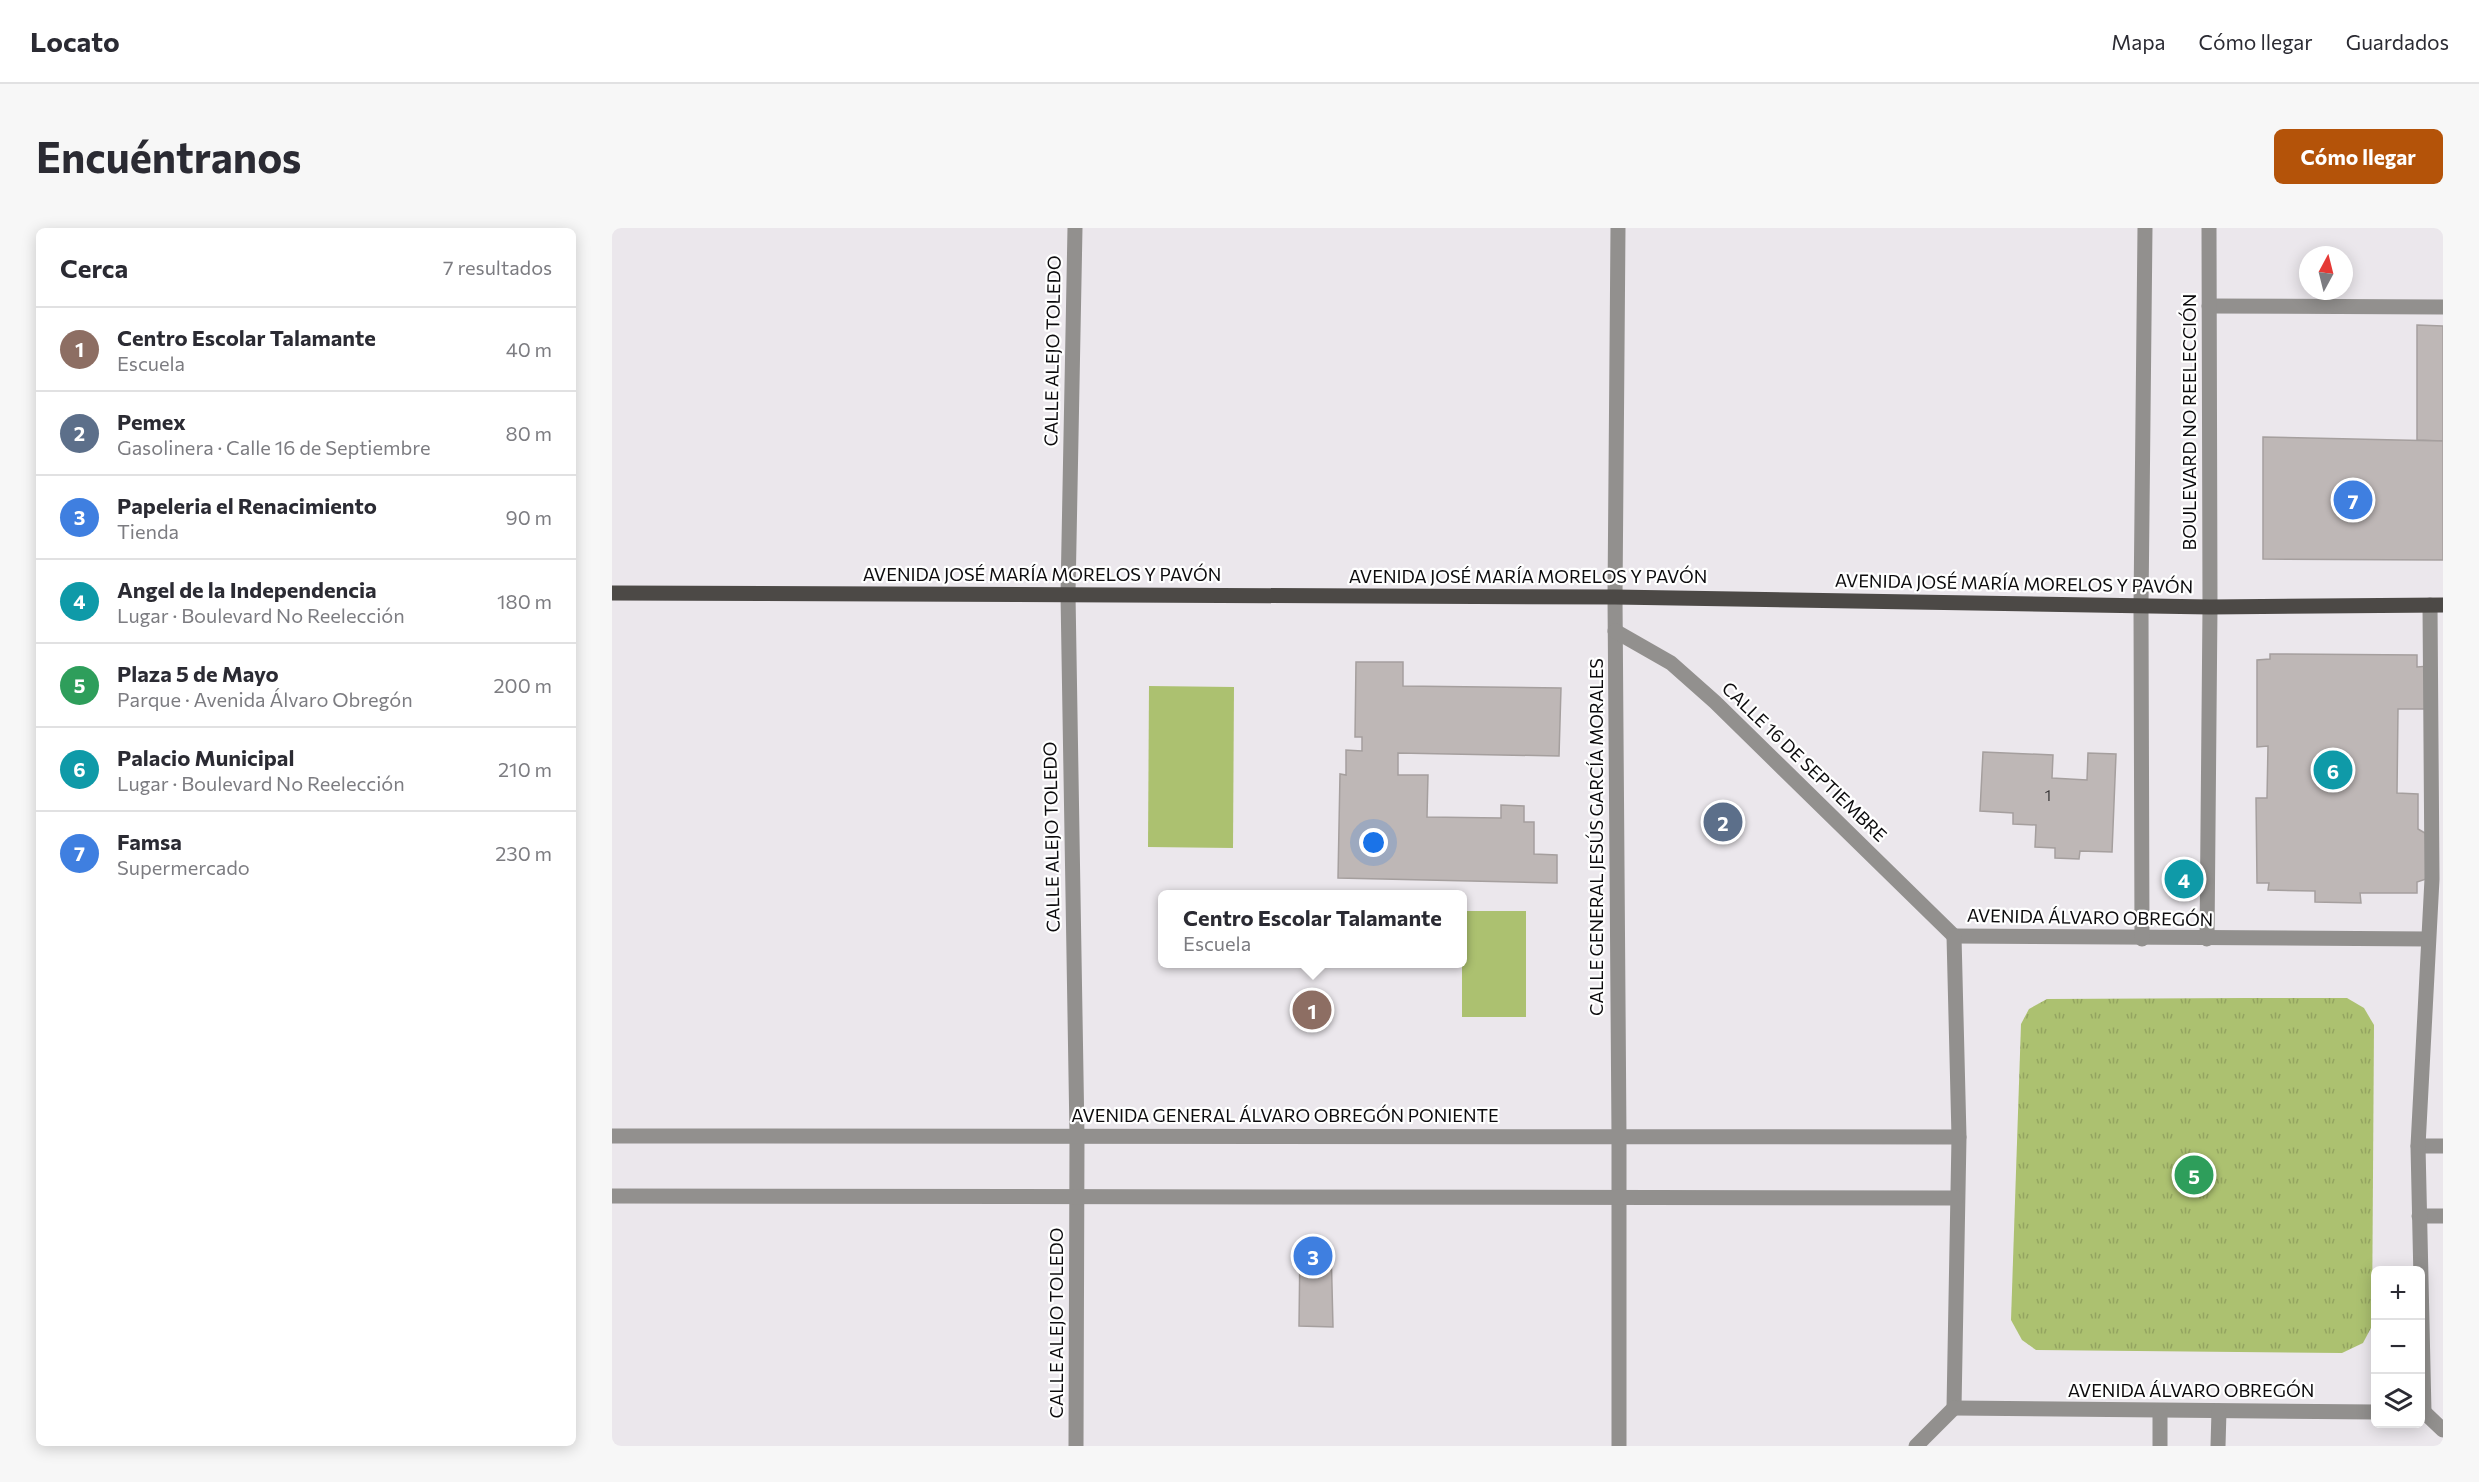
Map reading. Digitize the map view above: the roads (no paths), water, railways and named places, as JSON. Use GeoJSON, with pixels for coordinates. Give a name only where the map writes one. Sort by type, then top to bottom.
{"type":"FeatureCollection","features":[{"type":"Feature","properties":{"kind":"main road","name":"AVENIDA JOSÉ MARÍA MORELOS Y PAVÓN"},"geometry":{"type":"LineString","coordinates":[[612,593],[1615,597],[2210,607],[2437,605]]}},
{"type":"Feature","properties":{"kind":"street","name":"CALLE ALEJO TOLEDO"},"geometry":{"type":"LineString","coordinates":[[1076,228],[1068,594],[1077,1135],[1076,1446]]}},
{"type":"Feature","properties":{"kind":"street","name":"CALLE GENERAL JESÚS GARCÍA MORALES"},"geometry":{"type":"LineString","coordinates":[[1618,228],[1615,631],[1619,1446]]}},
{"type":"Feature","properties":{"kind":"street"},"geometry":{"type":"LineString","coordinates":[[2142,939],[2141,606],[2145,228]]}},
{"type":"Feature","properties":{"kind":"street","name":"BOULEVARD NO REELECCIÓN"},"geometry":{"type":"LineString","coordinates":[[2207,939],[2210,607],[2209,228]]}},
{"type":"Feature","properties":{"kind":"street"},"geometry":{"type":"LineString","coordinates":[[2209,306],[2443,307]]}},
{"type":"Feature","properties":{"kind":"street"},"geometry":{"type":"LineString","coordinates":[[2421,1374],[2418,1146],[2432,879],[2437,605]]}},
{"type":"Feature","properties":{"kind":"street","name":"CALLE 16 DE SEPTIEMBRE"},"geometry":{"type":"LineString","coordinates":[[1615,631],[1671,663],[1715,702],[1954,936]]}},
{"type":"Feature","properties":{"kind":"street"},"geometry":{"type":"LineString","coordinates":[[2428,939],[2443,928]]}},
{"type":"Feature","properties":{"kind":"street","name":"AVENIDA ÁLVARO OBREGÓN"},"geometry":{"type":"LineString","coordinates":[[2371,1412],[1954,1408],[1956,1198],[1959,1137],[1954,936],[2142,939],[2428,939]]}},
{"type":"Feature","properties":{"kind":"street","name":"AVENIDA GENERAL ÁLVARO OBREGÓN PONIENTE"},"geometry":{"type":"LineString","coordinates":[[612,1136],[1959,1137]]}},
{"type":"Feature","properties":{"kind":"street"},"geometry":{"type":"LineString","coordinates":[[2418,1146],[2443,1146]]}},
{"type":"Feature","properties":{"kind":"street"},"geometry":{"type":"LineString","coordinates":[[612,1196],[1956,1198]]}},
{"type":"Feature","properties":{"kind":"street"},"geometry":{"type":"LineString","coordinates":[[2419,1216],[2443,1216]]}},
{"type":"Feature","properties":{"kind":"street"},"geometry":{"type":"LineString","coordinates":[[1916,1446],[1954,1408]]}},
{"type":"Feature","properties":{"kind":"street"},"geometry":{"type":"LineString","coordinates":[[2160,1411],[2160,1446]]}},
{"type":"Feature","properties":{"kind":"street"},"geometry":{"type":"LineString","coordinates":[[2218,1446],[2219,1412]]}},
{"type":"Feature","properties":{"kind":"street"},"geometry":{"type":"LineString","coordinates":[[2425,1415],[2443,1430]]}},
{"type":"Feature","properties":{"kind":"place","name":"Famsa"},"geometry":{"type":"Point","coordinates":[2353,500]}},
{"type":"Feature","properties":{"kind":"place","name":"Palacio Municipal"},"geometry":{"type":"Point","coordinates":[2333,770]}},
{"type":"Feature","properties":{"kind":"place","name":"Pemex"},"geometry":{"type":"Point","coordinates":[1723,822]}},
{"type":"Feature","properties":{"kind":"place","name":"Angel de la Independencia"},"geometry":{"type":"Point","coordinates":[2184,879]}},
{"type":"Feature","properties":{"kind":"place","name":"Centro Escolar Talamante"},"geometry":{"type":"Point","coordinates":[1312,1010]}},
{"type":"Feature","properties":{"kind":"place","name":"Plaza 5 de Mayo"},"geometry":{"type":"Point","coordinates":[2194,1175]}},
{"type":"Feature","properties":{"kind":"place","name":"Papeleria el Renacimiento"},"geometry":{"type":"Point","coordinates":[1313,1256]}}]}
